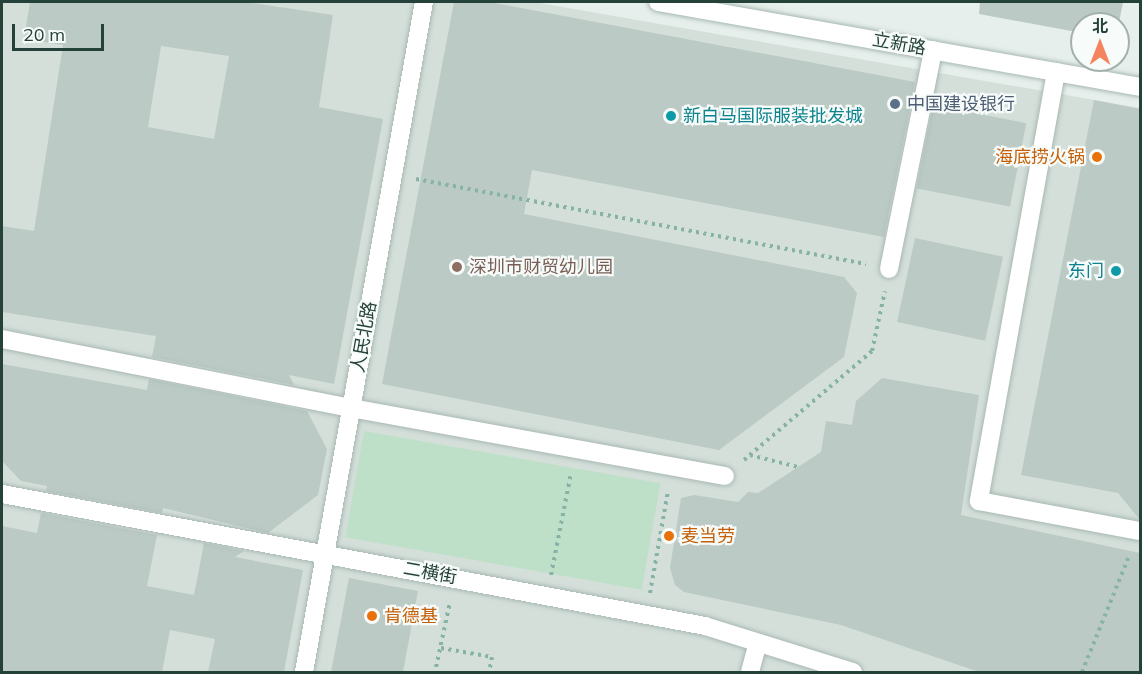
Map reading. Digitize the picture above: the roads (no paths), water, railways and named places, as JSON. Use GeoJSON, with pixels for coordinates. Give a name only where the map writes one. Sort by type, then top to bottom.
{"type":"FeatureCollection","features":[{"type":"Feature","properties":{"kind":"street","name":"人民北路"},"geometry":{"type":"LineString","coordinates":[[304,672],[424,2]]}},
{"type":"Feature","properties":{"kind":"street","name":"立新路"},"geometry":{"type":"LineString","coordinates":[[658,2],[1140,87]]}},
{"type":"Feature","properties":{"kind":"street"},"geometry":{"type":"LineString","coordinates":[[889,269],[933,50]]}},
{"type":"Feature","properties":{"kind":"street"},"geometry":{"type":"LineString","coordinates":[[1056,72],[979,501],[1139,531]]}},
{"type":"Feature","properties":{"kind":"street"},"geometry":{"type":"LineString","coordinates":[[2,339],[351,408],[725,476]]}},
{"type":"Feature","properties":{"kind":"street","name":"二横街"},"geometry":{"type":"LineString","coordinates":[[2,494],[455,577],[705,626],[853,672]]}},
{"type":"Feature","properties":{"kind":"street"},"geometry":{"type":"LineString","coordinates":[[750,672],[758,643]]}},
{"type":"Feature","properties":{"kind":"place","name":"中国建设银行"},"geometry":{"type":"Point","coordinates":[895,104]}},
{"type":"Feature","properties":{"kind":"place","name":"新白马国际服装批发城"},"geometry":{"type":"Point","coordinates":[671,116]}},
{"type":"Feature","properties":{"kind":"place","name":"海底捞火锅"},"geometry":{"type":"Point","coordinates":[1097,157]}},
{"type":"Feature","properties":{"kind":"place","name":"深圳市财贸幼儿园"},"geometry":{"type":"Point","coordinates":[457,267]}},
{"type":"Feature","properties":{"kind":"place","name":"东门"},"geometry":{"type":"Point","coordinates":[1116,271]}},
{"type":"Feature","properties":{"kind":"place","name":"麦当劳"},"geometry":{"type":"Point","coordinates":[669,536]}},
{"type":"Feature","properties":{"kind":"place","name":"肯德基"},"geometry":{"type":"Point","coordinates":[372,616]}}]}
